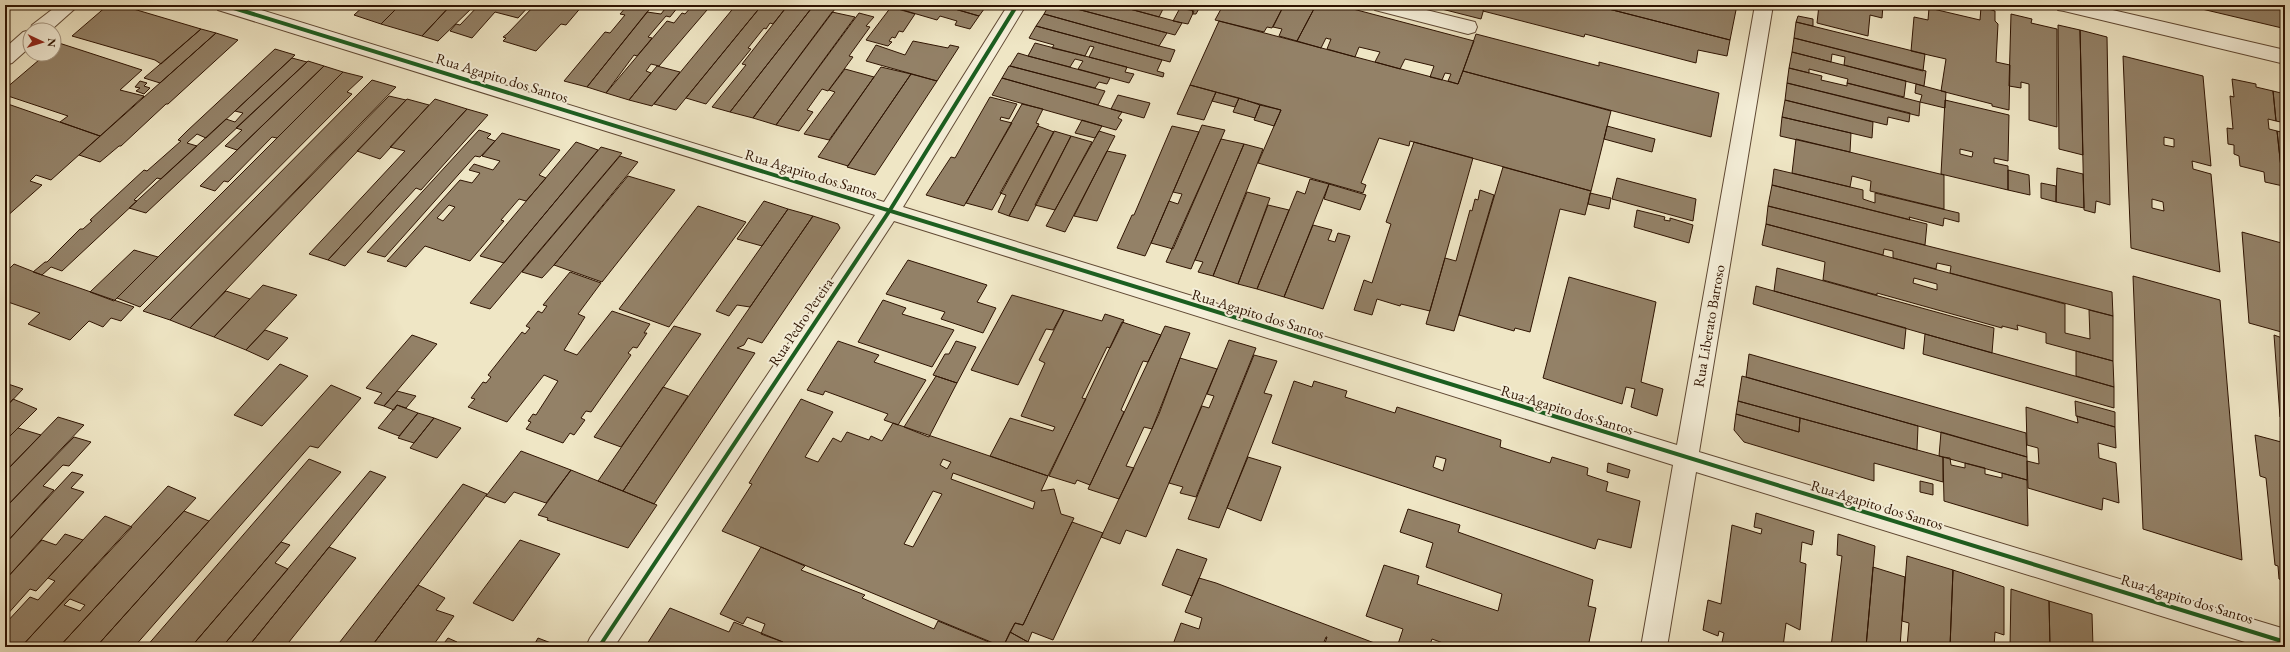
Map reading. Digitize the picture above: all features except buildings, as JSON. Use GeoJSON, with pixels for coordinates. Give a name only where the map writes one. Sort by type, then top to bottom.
{"type":"FeatureCollection","features":[{"type":"Feature","properties":{"kind":"street"},"geometry":{"type":"LineString","coordinates":[[49,22],[70,5]]}},
{"type":"Feature","properties":{"kind":"street","name":"Rua Agapito dos Santos"},"geometry":{"type":"LineString","coordinates":[[224,5],[890,210],[1687,460],[2285,642]]}},
{"type":"Feature","properties":{"kind":"street","name":"Rua Pedro Pereira"},"geometry":{"type":"LineString","coordinates":[[599,647],[890,210],[1017,5]]}},
{"type":"Feature","properties":{"kind":"street"},"geometry":{"type":"LineString","coordinates":[[1381,5],[1468,27]]}},
{"type":"Feature","properties":{"kind":"street","name":"Rua Liberato Barroso"},"geometry":{"type":"LineString","coordinates":[[1654,647],[1764,5]]}},
{"type":"Feature","properties":{"kind":"street"},"geometry":{"type":"LineString","coordinates":[[2064,5],[2285,57]]}},
{"type":"Feature","properties":{"kind":"street"},"geometry":{"type":"LineString","coordinates":[[5,58],[22,44]]}},
{"type":"Feature","properties":{"kind":"cycle path"},"geometry":{"type":"LineString","coordinates":[[224,5],[1512,405],[2285,642]]}},
{"type":"Feature","properties":{"kind":"cycle path"},"geometry":{"type":"LineString","coordinates":[[599,647],[890,210],[1017,5]]}}]}
